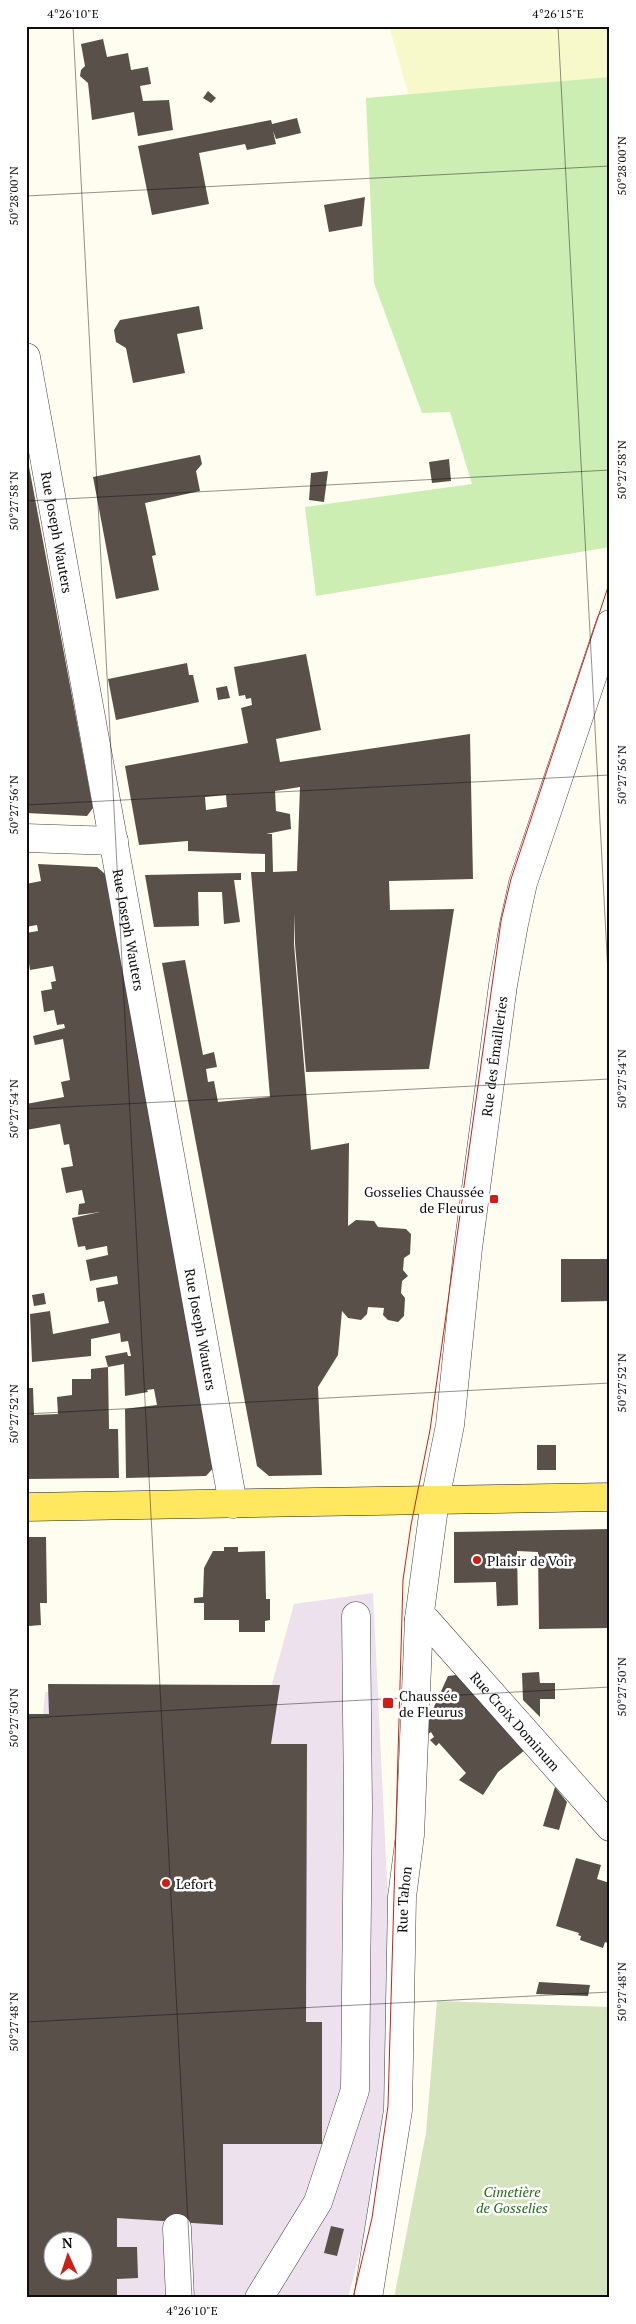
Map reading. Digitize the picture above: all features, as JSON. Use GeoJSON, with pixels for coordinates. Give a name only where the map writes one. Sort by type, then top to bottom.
{"type":"FeatureCollection","features":[{"type":"Feature","properties":{"kind":"main road"},"geometry":{"type":"LineString","coordinates":[[26,1507],[610,1497]]}},
{"type":"Feature","properties":{"kind":"street","name":"Rue Joseph Wauters"},"geometry":{"type":"LineString","coordinates":[[26,358],[234,1504]]}},
{"type":"Feature","properties":{"kind":"street","name":"Rue des Émailleries"},"geometry":{"type":"LineString","coordinates":[[435,1500],[450,1425],[468,1248],[514,924],[523,883],[610,624]]}},
{"type":"Feature","properties":{"kind":"street"},"geometry":{"type":"LineString","coordinates":[[26,838],[114,841]]}},
{"type":"Feature","properties":{"kind":"street","name":"Rue Tahon"},"geometry":{"type":"LineString","coordinates":[[368,2298],[398,2110],[402,1897],[410,1835],[419,1619],[435,1500]]}},
{"type":"Feature","properties":{"kind":"street"},"geometry":{"type":"LineString","coordinates":[[258,2298],[318,2202],[355,2090],[358,1816],[356,1616]]}},
{"type":"Feature","properties":{"kind":"street","name":"Rue Croix Dominum"},"geometry":{"type":"LineString","coordinates":[[419,1619],[426,1620],[610,1827]]}},
{"type":"Feature","properties":{"kind":"street"},"geometry":{"type":"LineString","coordinates":[[177,2228],[180,2298]]}},
{"type":"Feature","properties":{"kind":"shaded area"},"geometry":{"type":"Polygon","coordinates":[[[373,1593],[398,2103],[348,2298],[26,2298],[40,1751],[45,1692],[270,1691],[294,1604],[373,1593]]]}},
{"type":"Feature","properties":{"kind":"green space"},"geometry":{"type":"Polygon","coordinates":[[[389,26],[610,26],[610,77],[409,96],[389,26]]]}},
{"type":"Feature","properties":{"kind":"green space"},"geometry":{"type":"Polygon","coordinates":[[[610,77],[610,547],[316,596],[305,507],[472,484],[450,412],[422,413],[374,283],[366,98],[610,77]]]}},
{"type":"Feature","properties":{"kind":"green space","name":"Cimetière de Gosselies"},"geometry":{"type":"Polygon","coordinates":[[[437,2001],[610,2007],[610,2298],[394,2298],[426,2133],[437,2001]]]}},
{"type":"Feature","properties":{"kind":"building"},"geometry":{"type":"Polygon","coordinates":[[[103,39],[107,57],[128,53],[131,70],[148,67],[151,84],[140,86],[143,101],[169,100],[173,130],[138,136],[134,112],[92,120],[88,83],[80,76],[81,70],[85,66],[81,44],[103,39]]]}},
{"type":"Feature","properties":{"kind":"building"},"geometry":{"type":"Polygon","coordinates":[[[208,91],[216,98],[211,103],[203,98],[208,91]]]}},
{"type":"Feature","properties":{"kind":"building"},"geometry":{"type":"Polygon","coordinates":[[[297,118],[301,133],[276,139],[273,131],[276,144],[247,150],[245,144],[199,153],[209,204],[152,215],[138,146],[271,120],[272,124],[297,118]]]}},
{"type":"Feature","properties":{"kind":"building"},"geometry":{"type":"Polygon","coordinates":[[[365,197],[362,226],[329,232],[324,205],[365,197]]]}},
{"type":"Feature","properties":{"kind":"building"},"geometry":{"type":"Polygon","coordinates":[[[199,306],[203,329],[177,334],[185,373],[133,383],[126,348],[116,342],[114,330],[120,320],[199,306]]]}},
{"type":"Feature","properties":{"kind":"building"},"geometry":{"type":"Polygon","coordinates":[[[200,455],[202,464],[196,471],[200,491],[145,503],[156,555],[152,556],[159,590],[116,599],[93,477],[200,455]]]}},
{"type":"Feature","properties":{"kind":"building"},"geometry":{"type":"Polygon","coordinates":[[[27,456],[93,808],[87,816],[26,813],[27,456]]]}},
{"type":"Feature","properties":{"kind":"building"},"geometry":{"type":"Polygon","coordinates":[[[449,459],[451,481],[432,483],[429,462],[449,459]]]}},
{"type":"Feature","properties":{"kind":"building"},"geometry":{"type":"Polygon","coordinates":[[[328,471],[324,502],[309,500],[311,473],[328,471]]]}},
{"type":"Feature","properties":{"kind":"building"},"geometry":{"type":"Polygon","coordinates":[[[306,654],[321,730],[276,739],[280,762],[470,734],[473,879],[389,881],[390,910],[454,909],[429,1069],[306,1072],[295,944],[295,913],[294,944],[311,1150],[349,1143],[348,1226],[356,1220],[374,1221],[378,1227],[406,1229],[411,1234],[410,1254],[404,1258],[403,1270],[408,1276],[402,1281],[401,1293],[405,1298],[404,1316],[398,1322],[388,1320],[383,1315],[384,1308],[368,1307],[367,1314],[361,1320],[348,1318],[342,1311],[338,1355],[318,1387],[322,1475],[269,1476],[257,1466],[162,963],[185,960],[203,1055],[214,1052],[217,1067],[206,1069],[208,1082],[214,1081],[218,1102],[270,1097],[251,872],[265,872],[265,854],[188,851],[188,841],[139,845],[125,766],[248,743],[241,708],[252,705],[251,698],[246,699],[245,695],[239,696],[234,667],[306,654]],[[300,787],[275,791],[276,811],[290,814],[291,829],[266,834],[272,834],[273,872],[297,871],[300,787]],[[226,795],[205,797],[206,810],[227,807],[226,795]]]}},
{"type":"Feature","properties":{"kind":"building"},"geometry":{"type":"Polygon","coordinates":[[[187,663],[189,675],[193,675],[199,702],[116,720],[108,679],[187,663]]]}},
{"type":"Feature","properties":{"kind":"building"},"geometry":{"type":"Polygon","coordinates":[[[227,686],[230,698],[218,700],[216,688],[227,686]]]}},
{"type":"Feature","properties":{"kind":"building"},"geometry":{"type":"Polygon","coordinates":[[[38,864],[97,867],[105,874],[217,1464],[206,1476],[126,1478],[125,1409],[157,1405],[154,1389],[147,1390],[148,1392],[125,1396],[124,1364],[108,1367],[105,1356],[127,1352],[128,1356],[131,1356],[128,1341],[121,1342],[120,1333],[91,1339],[91,1356],[32,1362],[30,1314],[50,1311],[53,1334],[109,1323],[104,1301],[98,1302],[96,1288],[118,1284],[117,1276],[90,1281],[86,1260],[108,1255],[107,1246],[86,1250],[85,1246],[78,1247],[72,1218],[100,1212],[78,1215],[79,1204],[85,1203],[82,1190],[66,1193],[61,1168],[73,1166],[69,1144],[64,1145],[60,1124],[26,1130],[26,1104],[64,1097],[61,1082],[70,1080],[63,1039],[35,1045],[33,1036],[65,1028],[64,1024],[57,1025],[54,1010],[44,1012],[41,991],[52,989],[51,982],[56,981],[53,966],[30,970],[26,933],[38,931],[37,925],[26,927],[26,884],[41,881],[38,864]]]}},
{"type":"Feature","properties":{"kind":"building"},"geometry":{"type":"Polygon","coordinates":[[[241,873],[241,880],[234,880],[240,922],[224,924],[222,892],[198,892],[199,926],[154,927],[145,875],[241,873]]]}},
{"type":"Feature","properties":{"kind":"building"},"geometry":{"type":"Polygon","coordinates":[[[561,1259],[610,1259],[610,1301],[561,1302],[561,1259]]]}},
{"type":"Feature","properties":{"kind":"building"},"geometry":{"type":"Polygon","coordinates":[[[44,1293],[46,1304],[34,1306],[32,1295],[44,1293]]]}},
{"type":"Feature","properties":{"kind":"building"},"geometry":{"type":"Polygon","coordinates":[[[108,1367],[109,1429],[118,1429],[119,1478],[26,1479],[26,1388],[33,1388],[34,1415],[58,1414],[57,1397],[72,1395],[72,1379],[91,1379],[91,1369],[108,1367]]]}},
{"type":"Feature","properties":{"kind":"building"},"geometry":{"type":"Polygon","coordinates":[[[537,1445],[556,1445],[556,1470],[537,1470],[537,1445]]]}},
{"type":"Feature","properties":{"kind":"building"},"geometry":{"type":"Polygon","coordinates":[[[610,1529],[610,1628],[539,1629],[538,1552],[517,1551],[518,1605],[497,1606],[496,1582],[454,1583],[454,1532],[610,1529]]]}},
{"type":"Feature","properties":{"kind":"building"},"geometry":{"type":"Polygon","coordinates":[[[26,1537],[46,1537],[47,1603],[40,1603],[41,1625],[29,1626],[28,1606],[26,1606],[26,1537]]]}},
{"type":"Feature","properties":{"kind":"building"},"geometry":{"type":"Polygon","coordinates":[[[224,1547],[238,1547],[238,1552],[265,1551],[266,1599],[270,1599],[270,1620],[265,1621],[265,1632],[239,1632],[239,1620],[204,1620],[204,1603],[194,1603],[194,1598],[203,1597],[204,1568],[213,1551],[224,1551],[224,1547]]]}},
{"type":"Feature","properties":{"kind":"building"},"geometry":{"type":"Polygon","coordinates":[[[539,1672],[540,1683],[555,1683],[555,1699],[540,1699],[540,1717],[523,1700],[522,1673],[539,1672]]]}},
{"type":"Feature","properties":{"kind":"building"},"geometry":{"type":"Polygon","coordinates":[[[464,1674],[525,1750],[498,1772],[483,1795],[459,1780],[466,1773],[439,1743],[436,1746],[430,1740],[434,1737],[431,1732],[427,1735],[423,1731],[448,1676],[464,1674]]]}},
{"type":"Feature","properties":{"kind":"building","name":"Lefort"},"geometry":{"type":"Polygon","coordinates":[[[48,1684],[280,1685],[271,1744],[307,1744],[306,2022],[322,2022],[322,2144],[223,2144],[223,2225],[117,2218],[117,2247],[137,2247],[138,2278],[117,2279],[117,2298],[26,2298],[26,1726],[29,1725],[29,1714],[49,1714],[48,1684]]]}},
{"type":"Feature","properties":{"kind":"building"},"geometry":{"type":"Polygon","coordinates":[[[555,1787],[567,1802],[559,1830],[543,1826],[555,1787]]]}},
{"type":"Feature","properties":{"kind":"building"},"geometry":{"type":"Polygon","coordinates":[[[576,1858],[601,1865],[597,1879],[610,1883],[610,1944],[605,1942],[603,1948],[580,1940],[581,1936],[578,1935],[579,1933],[556,1926],[576,1858]]]}},
{"type":"Feature","properties":{"kind":"building"},"geometry":{"type":"Polygon","coordinates":[[[539,1982],[590,1985],[588,1996],[536,1994],[539,1982]]]}},
{"type":"Feature","properties":{"kind":"building"},"geometry":{"type":"Polygon","coordinates":[[[331,2226],[344,2229],[337,2256],[324,2253],[331,2226]]]}},
{"type":"Feature","properties":{"kind":"tram line"},"geometry":{"type":"LineString","coordinates":[[353,2298],[372,2218],[388,2106],[403,1580],[411,1525],[430,1430],[501,921],[511,879],[610,581]]}},
{"type":"Feature","properties":{"kind":"place","name":"Gosselies Chaussée de Fleurus"},"geometry":{"type":"Point","coordinates":[494,1199]}},
{"type":"Feature","properties":{"kind":"place","name":"Plaisir de Voir"},"geometry":{"type":"Point","coordinates":[477,1560]}},
{"type":"Feature","properties":{"kind":"place","name":"Chaussée de Fleurus"},"geometry":{"type":"Point","coordinates":[388,1703]}},
{"type":"Feature","properties":{"kind":"place","name":"Lefort"},"geometry":{"type":"Point","coordinates":[166,1883]}}]}
